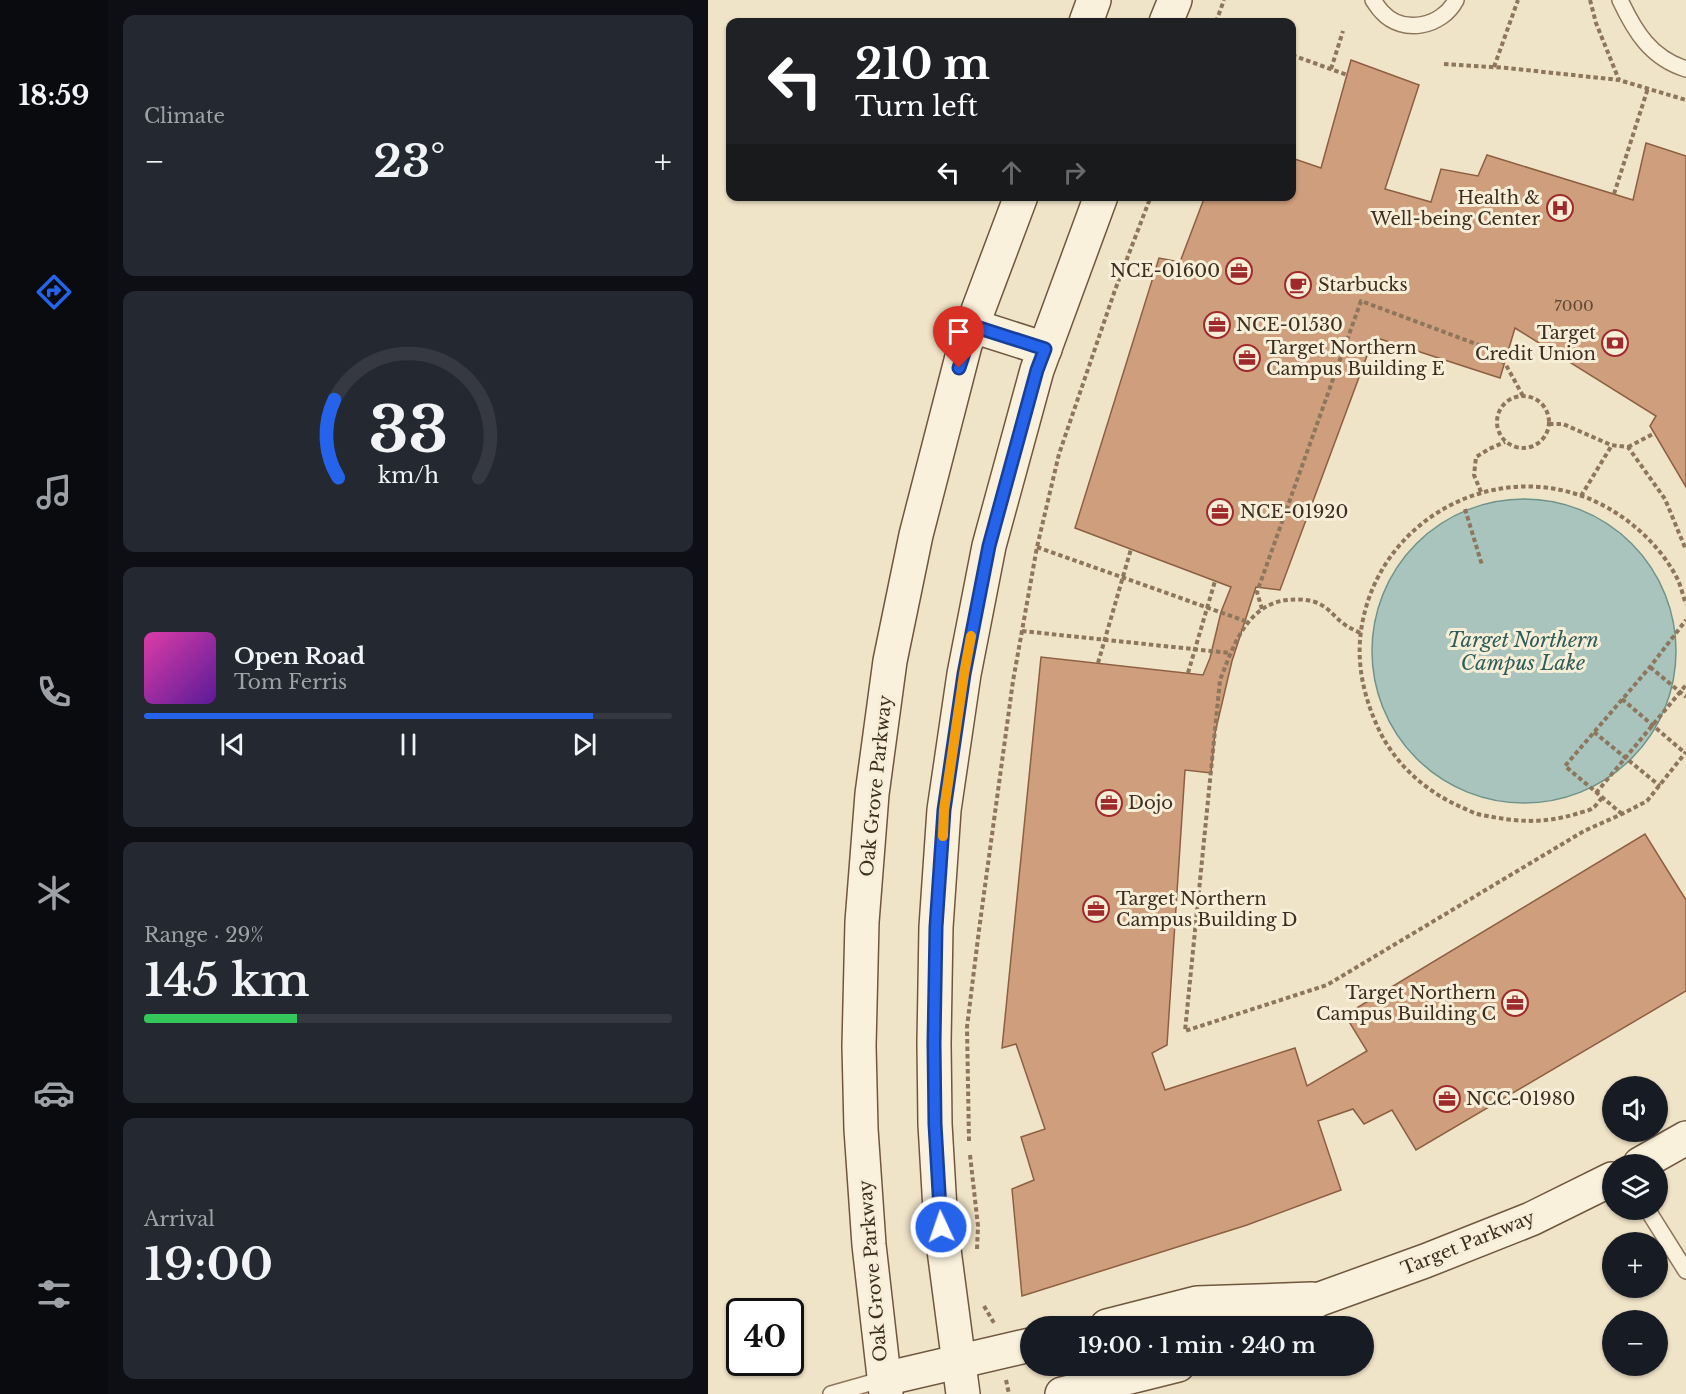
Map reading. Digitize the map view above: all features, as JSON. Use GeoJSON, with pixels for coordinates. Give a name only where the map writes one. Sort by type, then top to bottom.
{"type":"FeatureCollection","features":[{"type":"Feature","properties":{"kind":"street"},"geometry":{"type":"LineString","coordinates":[[1087,18],[1094,0]]}},
{"type":"Feature","properties":{"kind":"street"},"geometry":{"type":"LineString","coordinates":[[1167,18],[1174,0]]}},
{"type":"Feature","properties":{"kind":"street","name":"Oak Grove Parkway"},"geometry":{"type":"LineString","coordinates":[[885,1387],[869,1245],[861,1129],[859,1046],[862,922],[872,794],[890,661],[916,535],[962,356],[1019,201]]}},
{"type":"Feature","properties":{"kind":"street"},"geometry":{"type":"LineString","coordinates":[[960,1378],[941,1227],[935,1124],[936,927],[944,810],[964,674],[989,546],[1037,370],[1099,201]]}},
{"type":"Feature","properties":{"kind":"street"},"geometry":{"type":"LineString","coordinates":[[973,326],[1045,349]]}},
{"type":"Feature","properties":{"kind":"street"},"geometry":{"type":"LineString","coordinates":[[1658,1154],[1686,1138]]}},
{"type":"Feature","properties":{"kind":"street","name":"Target Parkway"},"geometry":{"type":"LineString","coordinates":[[1288,1316],[1320,1299],[1531,1219],[1602,1184]]}},
{"type":"Feature","properties":{"kind":"street","name":"Target Parkway"},"geometry":{"type":"LineString","coordinates":[[1146,1316],[1197,1303],[1320,1299]]}},
{"type":"Feature","properties":{"kind":"street"},"geometry":{"type":"LineString","coordinates":[[885,1387],[960,1378],[1020,1350]]}},
{"type":"Feature","properties":{"kind":"street"},"geometry":{"type":"LineString","coordinates":[[1062,1394],[1134,1376]]}},
{"type":"Feature","properties":{"kind":"lane"},"geometry":{"type":"LineString","coordinates":[[1373,0],[1382,13],[1396,22],[1411,26],[1427,24],[1441,18],[1456,0]]}},
{"type":"Feature","properties":{"kind":"lane"},"geometry":{"type":"LineString","coordinates":[[1620,0],[1644,40],[1656,55],[1686,69]]}},
{"type":"Feature","properties":{"kind":"lane"},"geometry":{"type":"LineString","coordinates":[[1654,1220],[1686,1271]]}},
{"type":"Feature","properties":{"kind":"lane"},"geometry":{"type":"LineString","coordinates":[[831,1394],[885,1387]]}},
{"type":"Feature","properties":{"kind":"path"},"geometry":{"type":"LineString","coordinates":[[1217,18],[1224,0]]}},
{"type":"Feature","properties":{"kind":"path"},"geometry":{"type":"LineString","coordinates":[[1494,66],[1518,0]]}},
{"type":"Feature","properties":{"kind":"path"},"geometry":{"type":"LineString","coordinates":[[1590,0],[1596,23],[1619,80]]}},
{"type":"Feature","properties":{"kind":"path"},"geometry":{"type":"LineString","coordinates":[[1330,69],[1343,31]]}},
{"type":"Feature","properties":{"kind":"path"},"geometry":{"type":"LineString","coordinates":[[1296,56],[1347,75]]}},
{"type":"Feature","properties":{"kind":"path"},"geometry":{"type":"LineString","coordinates":[[1444,64],[1494,66],[1619,80],[1686,100]]}},
{"type":"Feature","properties":{"kind":"path"},"geometry":{"type":"LineString","coordinates":[[1614,194],[1648,88]]}},
{"type":"Feature","properties":{"kind":"path"},"geometry":{"type":"LineString","coordinates":[[976,1253],[978,1226],[970,1150],[968,1027],[1013,681],[1037,548],[1059,454],[1148,201]]}},
{"type":"Feature","properties":{"kind":"path"},"geometry":{"type":"LineString","coordinates":[[1262,609],[1257,592],[1361,301],[1487,348],[1506,365],[1523,396]]}},
{"type":"Feature","properties":{"kind":"path"},"geometry":{"type":"LineString","coordinates":[[1523,396],[1538,400],[1544,406],[1549,424],[1548,432],[1537,445],[1520,448],[1505,442],[1497,427],[1497,418],[1505,403],[1512,398],[1523,396]]}},
{"type":"Feature","properties":{"kind":"path"},"geometry":{"type":"LineString","coordinates":[[1549,424],[1563,424],[1611,445],[1628,447],[1654,433]]}},
{"type":"Feature","properties":{"kind":"path"},"geometry":{"type":"LineString","coordinates":[[1481,492],[1474,475],[1476,457],[1505,442]]}},
{"type":"Feature","properties":{"kind":"path"},"geometry":{"type":"LineString","coordinates":[[1581,496],[1611,445]]}},
{"type":"Feature","properties":{"kind":"path"},"geometry":{"type":"LineString","coordinates":[[1628,447],[1665,499],[1686,550]]}},
{"type":"Feature","properties":{"kind":"path"},"geometry":{"type":"LineString","coordinates":[[1602,798],[1593,808],[1556,820],[1517,822],[1478,815],[1443,799],[1412,776],[1386,745],[1369,710],[1361,672],[1360,633],[1367,604],[1378,576],[1394,551],[1415,529],[1438,511],[1481,492],[1509,487],[1537,486],[1565,490],[1592,499],[1626,519],[1655,545],[1677,578],[1686,604]]}},
{"type":"Feature","properties":{"kind":"path"},"geometry":{"type":"LineString","coordinates":[[1465,509],[1482,565]]}},
{"type":"Feature","properties":{"kind":"path"},"geometry":{"type":"LineString","coordinates":[[1037,548],[1248,621]]}},
{"type":"Feature","properties":{"kind":"path"},"geometry":{"type":"LineString","coordinates":[[1098,663],[1131,549]]}},
{"type":"Feature","properties":{"kind":"path"},"geometry":{"type":"LineString","coordinates":[[1188,673],[1215,581]]}},
{"type":"Feature","properties":{"kind":"path"},"geometry":{"type":"LineString","coordinates":[[1360,633],[1343,624],[1330,611],[1314,602],[1296,599],[1278,601],[1262,609],[1248,621],[1230,653],[1220,680],[1185,1031],[1328,985],[1584,831],[1647,801],[1686,753],[1622,699]]}},
{"type":"Feature","properties":{"kind":"path"},"geometry":{"type":"LineString","coordinates":[[1622,814],[1565,765],[1650,667],[1686,620]]}},
{"type":"Feature","properties":{"kind":"path"},"geometry":{"type":"LineString","coordinates":[[1022,631],[1230,653]]}},
{"type":"Feature","properties":{"kind":"path"},"geometry":{"type":"LineString","coordinates":[[1650,667],[1686,697]]}},
{"type":"Feature","properties":{"kind":"path"},"geometry":{"type":"LineString","coordinates":[[1596,793],[1686,685]]}},
{"type":"Feature","properties":{"kind":"path"},"geometry":{"type":"LineString","coordinates":[[1594,732],[1660,786]]}},
{"type":"Feature","properties":{"kind":"path"},"geometry":{"type":"LineString","coordinates":[[980,1299],[994,1323]]}},
{"type":"Feature","properties":{"kind":"water","name":"Target Northern Campus Lake"},"geometry":{"type":"Polygon","coordinates":[[[1524,499],[1554,502],[1582,510],[1609,524],[1632,543],[1651,566],[1665,593],[1673,621],[1676,651],[1673,681],[1665,709],[1651,736],[1632,759],[1609,778],[1582,792],[1554,800],[1524,803],[1494,800],[1466,792],[1439,778],[1416,759],[1397,736],[1383,709],[1375,681],[1372,651],[1375,621],[1383,593],[1397,566],[1416,543],[1439,524],[1466,510],[1494,502],[1524,499]]]}},
{"type":"Feature","properties":{"kind":"building"},"geometry":{"type":"Polygon","coordinates":[[[1351,60],[1419,85],[1385,189],[1431,202],[1441,169],[1478,176],[1487,155],[1633,200],[1646,143],[1686,156],[1686,487],[1650,426],[1656,416],[1515,328],[1500,378],[1374,337],[1280,590],[1256,587],[1232,661],[1215,733],[1211,773],[1185,770],[1167,1045],[1152,1053],[1165,1090],[1295,1048],[1307,1086],[1367,1051],[1345,1015],[1645,834],[1686,900],[1686,991],[1416,1150],[1392,1110],[1364,1124],[1353,1109],[1318,1121],[1341,1190],[1247,1225],[1022,1296],[1012,1189],[1034,1180],[1021,1137],[1045,1129],[1016,1044],[1002,1048],[1041,657],[1203,675],[1210,658],[1221,612],[1231,587],[1075,528],[1159,258],[1180,262],[1203,201],[1296,201],[1296,159],[1321,168],[1351,60]]]}},
{"type":"Feature","properties":{"kind":"slow traffic"},"geometry":{"type":"LineString","coordinates":[[943,836],[944,810],[971,636]]}},
{"type":"Feature","properties":{"kind":"place","name":"Health & Well-being Center"},"geometry":{"type":"Point","coordinates":[1560,208]}},
{"type":"Feature","properties":{"kind":"place","name":"NCE-01600"},"geometry":{"type":"Point","coordinates":[1239,271]}},
{"type":"Feature","properties":{"kind":"place","name":"Starbucks"},"geometry":{"type":"Point","coordinates":[1298,285]}},
{"type":"Feature","properties":{"kind":"place","name":"NCE-01530"},"geometry":{"type":"Point","coordinates":[1217,325]}},
{"type":"Feature","properties":{"kind":"place","name":"Target Credit Union"},"geometry":{"type":"Point","coordinates":[1615,343]}},
{"type":"Feature","properties":{"kind":"place","name":"Target Northern Campus Building E"},"geometry":{"type":"Point","coordinates":[1247,358]}},
{"type":"Feature","properties":{"kind":"place","name":"NCE-01920"},"geometry":{"type":"Point","coordinates":[1220,512]}},
{"type":"Feature","properties":{"kind":"place","name":"Dojo"},"geometry":{"type":"Point","coordinates":[1109,803]}},
{"type":"Feature","properties":{"kind":"place","name":"Target Northern Campus Building D"},"geometry":{"type":"Point","coordinates":[1096,909]}},
{"type":"Feature","properties":{"kind":"place","name":"Target Northern Campus Building C"},"geometry":{"type":"Point","coordinates":[1515,1003]}},
{"type":"Feature","properties":{"kind":"place","name":"NCC-01980"},"geometry":{"type":"Point","coordinates":[1447,1099]}},
{"type":"Feature","properties":{"kind":"route"},"geometry":{"type":"LineString","coordinates":[[941,1227],[935,1124],[934,1043],[936,927],[944,810],[964,674],[989,546],[1037,370],[1045,349],[973,326],[959,368]]}}]}
